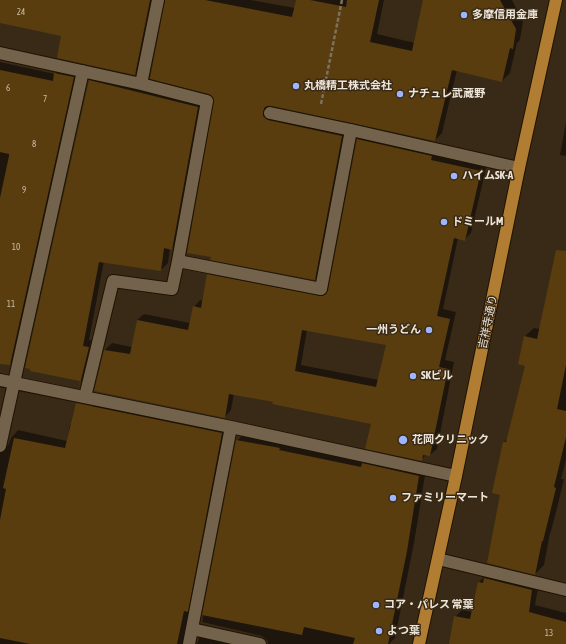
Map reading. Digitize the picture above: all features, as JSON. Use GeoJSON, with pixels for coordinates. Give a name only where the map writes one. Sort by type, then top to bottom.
{"type":"FeatureCollection","features":[{"type":"Feature","properties":{"kind":"main road","name":"吉祥寺通り"},"geometry":{"type":"LineString","coordinates":[[419,644],[456,476],[519,168],[556,0]]}},
{"type":"Feature","properties":{"kind":"street"},"geometry":{"type":"LineString","coordinates":[[141,84],[158,0]]}},
{"type":"Feature","properties":{"kind":"street"},"geometry":{"type":"LineString","coordinates":[[0,53],[141,84],[207,101],[172,289],[113,280],[85,397]]}},
{"type":"Feature","properties":{"kind":"street"},"geometry":{"type":"LineString","coordinates":[[0,446],[82,71]]}},
{"type":"Feature","properties":{"kind":"street"},"geometry":{"type":"LineString","coordinates":[[270,113],[519,168]]}},
{"type":"Feature","properties":{"kind":"street"},"geometry":{"type":"LineString","coordinates":[[178,261],[321,289],[351,130]]}},
{"type":"Feature","properties":{"kind":"street"},"geometry":{"type":"LineString","coordinates":[[0,380],[231,427],[456,476]]}},
{"type":"Feature","properties":{"kind":"street"},"geometry":{"type":"LineString","coordinates":[[189,644],[231,427]]}},
{"type":"Feature","properties":{"kind":"street"},"geometry":{"type":"LineString","coordinates":[[438,559],[566,590]]}},
{"type":"Feature","properties":{"kind":"street"},"geometry":{"type":"LineString","coordinates":[[192,630],[260,644]]}},
{"type":"Feature","properties":{"kind":"path"},"geometry":{"type":"LineString","coordinates":[[318,123],[342,0]]}},
{"type":"Feature","properties":{"kind":"building"},"geometry":{"type":"Polygon","coordinates":[[[0,0],[150,0],[135,75],[57,58],[61,36],[0,23],[0,0]]]}},
{"type":"Feature","properties":{"kind":"building"},"geometry":{"type":"Polygon","coordinates":[[[165,0],[205,0],[292,17],[296,0],[310,0],[346,7],[347,0],[379,0],[370,42],[412,51],[423,0],[500,0],[516,29],[513,49],[510,48],[502,82],[452,70],[435,141],[272,106],[267,106],[264,108],[263,116],[268,120],[342,136],[315,280],[210,260],[211,257],[187,253],[214,99],[209,94],[150,79],[165,0]]]}},
{"type":"Feature","properties":{"kind":"building"},"geometry":{"type":"Polygon","coordinates":[[[0,70],[53,81],[54,73],[74,77],[10,365],[0,364],[0,198],[9,154],[0,152],[0,70]]]}},
{"type":"Feature","properties":{"kind":"building"},"geometry":{"type":"Polygon","coordinates":[[[89,80],[198,107],[172,250],[164,248],[161,271],[99,262],[83,346],[89,347],[79,388],[80,381],[30,371],[30,369],[25,368],[89,80]]]}},
{"type":"Feature","properties":{"kind":"building"},"geometry":{"type":"Polygon","coordinates":[[[357,139],[432,156],[431,160],[481,171],[465,241],[454,238],[437,316],[450,319],[439,367],[448,369],[430,456],[423,455],[422,461],[365,449],[371,424],[272,404],[273,402],[229,394],[225,418],[94,391],[104,350],[130,354],[137,320],[188,330],[193,306],[201,308],[207,274],[320,296],[326,294],[357,139]],[[302,330],[295,371],[376,387],[386,345],[302,330]]]}},
{"type":"Feature","properties":{"kind":"building"},"geometry":{"type":"Polygon","coordinates":[[[556,250],[566,251],[566,365],[557,409],[566,411],[566,437],[554,487],[556,488],[535,575],[487,563],[500,495],[492,493],[503,442],[506,442],[525,366],[518,364],[524,336],[537,339],[556,250]]]}},
{"type":"Feature","properties":{"kind":"building"},"geometry":{"type":"Polygon","coordinates":[[[76,403],[222,433],[188,612],[184,611],[177,644],[30,644],[0,638],[0,520],[6,489],[3,488],[14,438],[65,448],[76,403]]]}},
{"type":"Feature","properties":{"kind":"building"},"geometry":{"type":"Polygon","coordinates":[[[236,440],[280,448],[279,450],[361,467],[362,463],[419,476],[407,551],[388,644],[353,644],[355,638],[304,627],[302,635],[202,615],[236,440]]]}},
{"type":"Feature","properties":{"kind":"building"},"geometry":{"type":"Polygon","coordinates":[[[484,578],[532,590],[529,612],[566,622],[566,644],[449,644],[454,616],[470,619],[478,582],[483,583],[484,578]]]}},
{"type":"Feature","properties":{"kind":"place","name":"多摩信用金庫"},"geometry":{"type":"Point","coordinates":[464,15]}},
{"type":"Feature","properties":{"kind":"place","name":"丸橋精工株式会社"},"geometry":{"type":"Point","coordinates":[296,86]}},
{"type":"Feature","properties":{"kind":"place","name":"ナチュレ武蔵野"},"geometry":{"type":"Point","coordinates":[400,94]}},
{"type":"Feature","properties":{"kind":"place","name":"ハイムSK-A"},"geometry":{"type":"Point","coordinates":[454,176]}},
{"type":"Feature","properties":{"kind":"place","name":"ドミールM"},"geometry":{"type":"Point","coordinates":[444,222]}},
{"type":"Feature","properties":{"kind":"place","name":"一州うどん"},"geometry":{"type":"Point","coordinates":[429,330]}},
{"type":"Feature","properties":{"kind":"place","name":"SKビル"},"geometry":{"type":"Point","coordinates":[413,376]}},
{"type":"Feature","properties":{"kind":"place","name":"花岡クリニック"},"geometry":{"type":"Point","coordinates":[403,440]}},
{"type":"Feature","properties":{"kind":"place","name":"ファミリーマート"},"geometry":{"type":"Point","coordinates":[393,498]}},
{"type":"Feature","properties":{"kind":"place","name":"コア・パレス 常葉"},"geometry":{"type":"Point","coordinates":[376,605]}},
{"type":"Feature","properties":{"kind":"place","name":"よつ葉"},"geometry":{"type":"Point","coordinates":[379,631]}}]}
